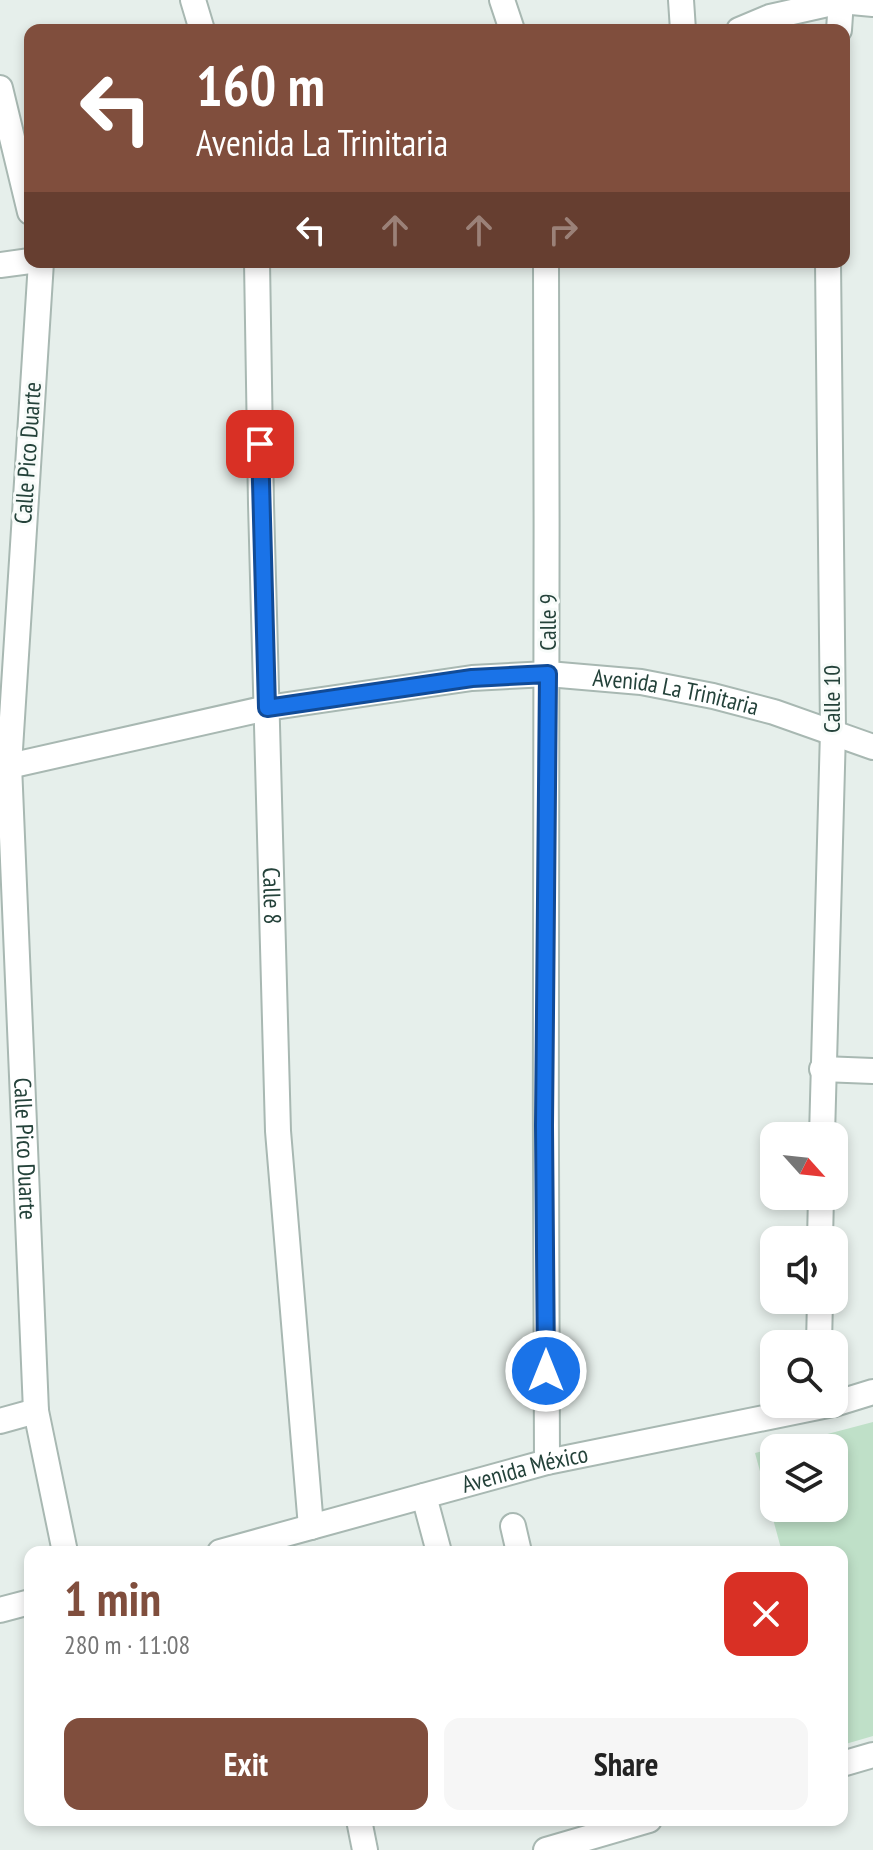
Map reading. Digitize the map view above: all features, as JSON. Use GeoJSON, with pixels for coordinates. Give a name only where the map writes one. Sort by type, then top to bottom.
{"type":"FeatureCollection","features":[{"type":"Feature","properties":{"kind":"street"},"geometry":{"type":"LineString","coordinates":[[193,0],[200,24]]}},
{"type":"Feature","properties":{"kind":"street"},"geometry":{"type":"LineString","coordinates":[[502,0],[510,24]]}},
{"type":"Feature","properties":{"kind":"street"},"geometry":{"type":"LineString","coordinates":[[681,0],[683,24]]}},
{"type":"Feature","properties":{"kind":"street"},"geometry":{"type":"LineString","coordinates":[[753,24],[841,0],[873,4]]}},
{"type":"Feature","properties":{"kind":"street"},"geometry":{"type":"LineString","coordinates":[[839,24],[841,0]]}},
{"type":"Feature","properties":{"kind":"street"},"geometry":{"type":"LineString","coordinates":[[0,88],[24,187]]}},
{"type":"Feature","properties":{"kind":"street"},"geometry":{"type":"LineString","coordinates":[[0,265],[24,262]]}},
{"type":"Feature","properties":{"kind":"street","name":"Calle Pico Duarte"},"geometry":{"type":"LineString","coordinates":[[40,268],[8,621],[4,767],[36,1411],[64,1546]]}},
{"type":"Feature","properties":{"kind":"street","name":"Calle 8"},"geometry":{"type":"LineString","coordinates":[[257,268],[278,1131],[311,1527]]}},
{"type":"Feature","properties":{"kind":"street","name":"Calle 9"},"geometry":{"type":"LineString","coordinates":[[546,268],[548,674],[544,1126],[547,1462]]}},
{"type":"Feature","properties":{"kind":"street","name":"Calle 10"},"geometry":{"type":"LineString","coordinates":[[822,1122],[833,731],[828,268]]}},
{"type":"Feature","properties":{"kind":"street","name":"Avenida La Trinitaria"},"geometry":{"type":"LineString","coordinates":[[4,767],[267,708],[472,678],[548,674],[641,682],[713,696],[774,712],[873,747]]}},
{"type":"Feature","properties":{"kind":"street"},"geometry":{"type":"LineString","coordinates":[[822,1069],[873,1071]]}},
{"type":"Feature","properties":{"kind":"street","name":"Avenida México"},"geometry":{"type":"LineString","coordinates":[[848,1399],[873,1392]]}},
{"type":"Feature","properties":{"kind":"street"},"geometry":{"type":"LineString","coordinates":[[0,1421],[36,1411]]}},
{"type":"Feature","properties":{"kind":"street","name":"Avenida México"},"geometry":{"type":"LineString","coordinates":[[242,1546],[547,1462],[762,1418]]}},
{"type":"Feature","properties":{"kind":"street"},"geometry":{"type":"LineString","coordinates":[[424,1496],[437,1546]]}},
{"type":"Feature","properties":{"kind":"street"},"geometry":{"type":"LineString","coordinates":[[513,1526],[518,1546]]}},
{"type":"Feature","properties":{"kind":"street"},"geometry":{"type":"LineString","coordinates":[[0,1610],[24,1604]]}},
{"type":"Feature","properties":{"kind":"street"},"geometry":{"type":"LineString","coordinates":[[848,1762],[873,1755]]}},
{"type":"Feature","properties":{"kind":"street"},"geometry":{"type":"LineString","coordinates":[[360,1826],[365,1850]]}},
{"type":"Feature","properties":{"kind":"street"},"geometry":{"type":"LineString","coordinates":[[546,1850],[628,1826]]}},
{"type":"Feature","properties":{"kind":"green space"},"geometry":{"type":"Polygon","coordinates":[[[873,1422],[873,1736],[848,1743],[848,1546],[780,1546],[774,1522],[848,1522],[848,1434],[827,1434],[873,1422]]]}},
{"type":"Feature","properties":{"kind":"green space"},"geometry":{"type":"Polygon","coordinates":[[[760,1452],[760,1471],[755,1453],[760,1452]]]}},
{"type":"Feature","properties":{"kind":"route"},"geometry":{"type":"LineString","coordinates":[[260,444],[267,708],[472,678],[548,674],[544,1126],[546,1371]]}}]}
